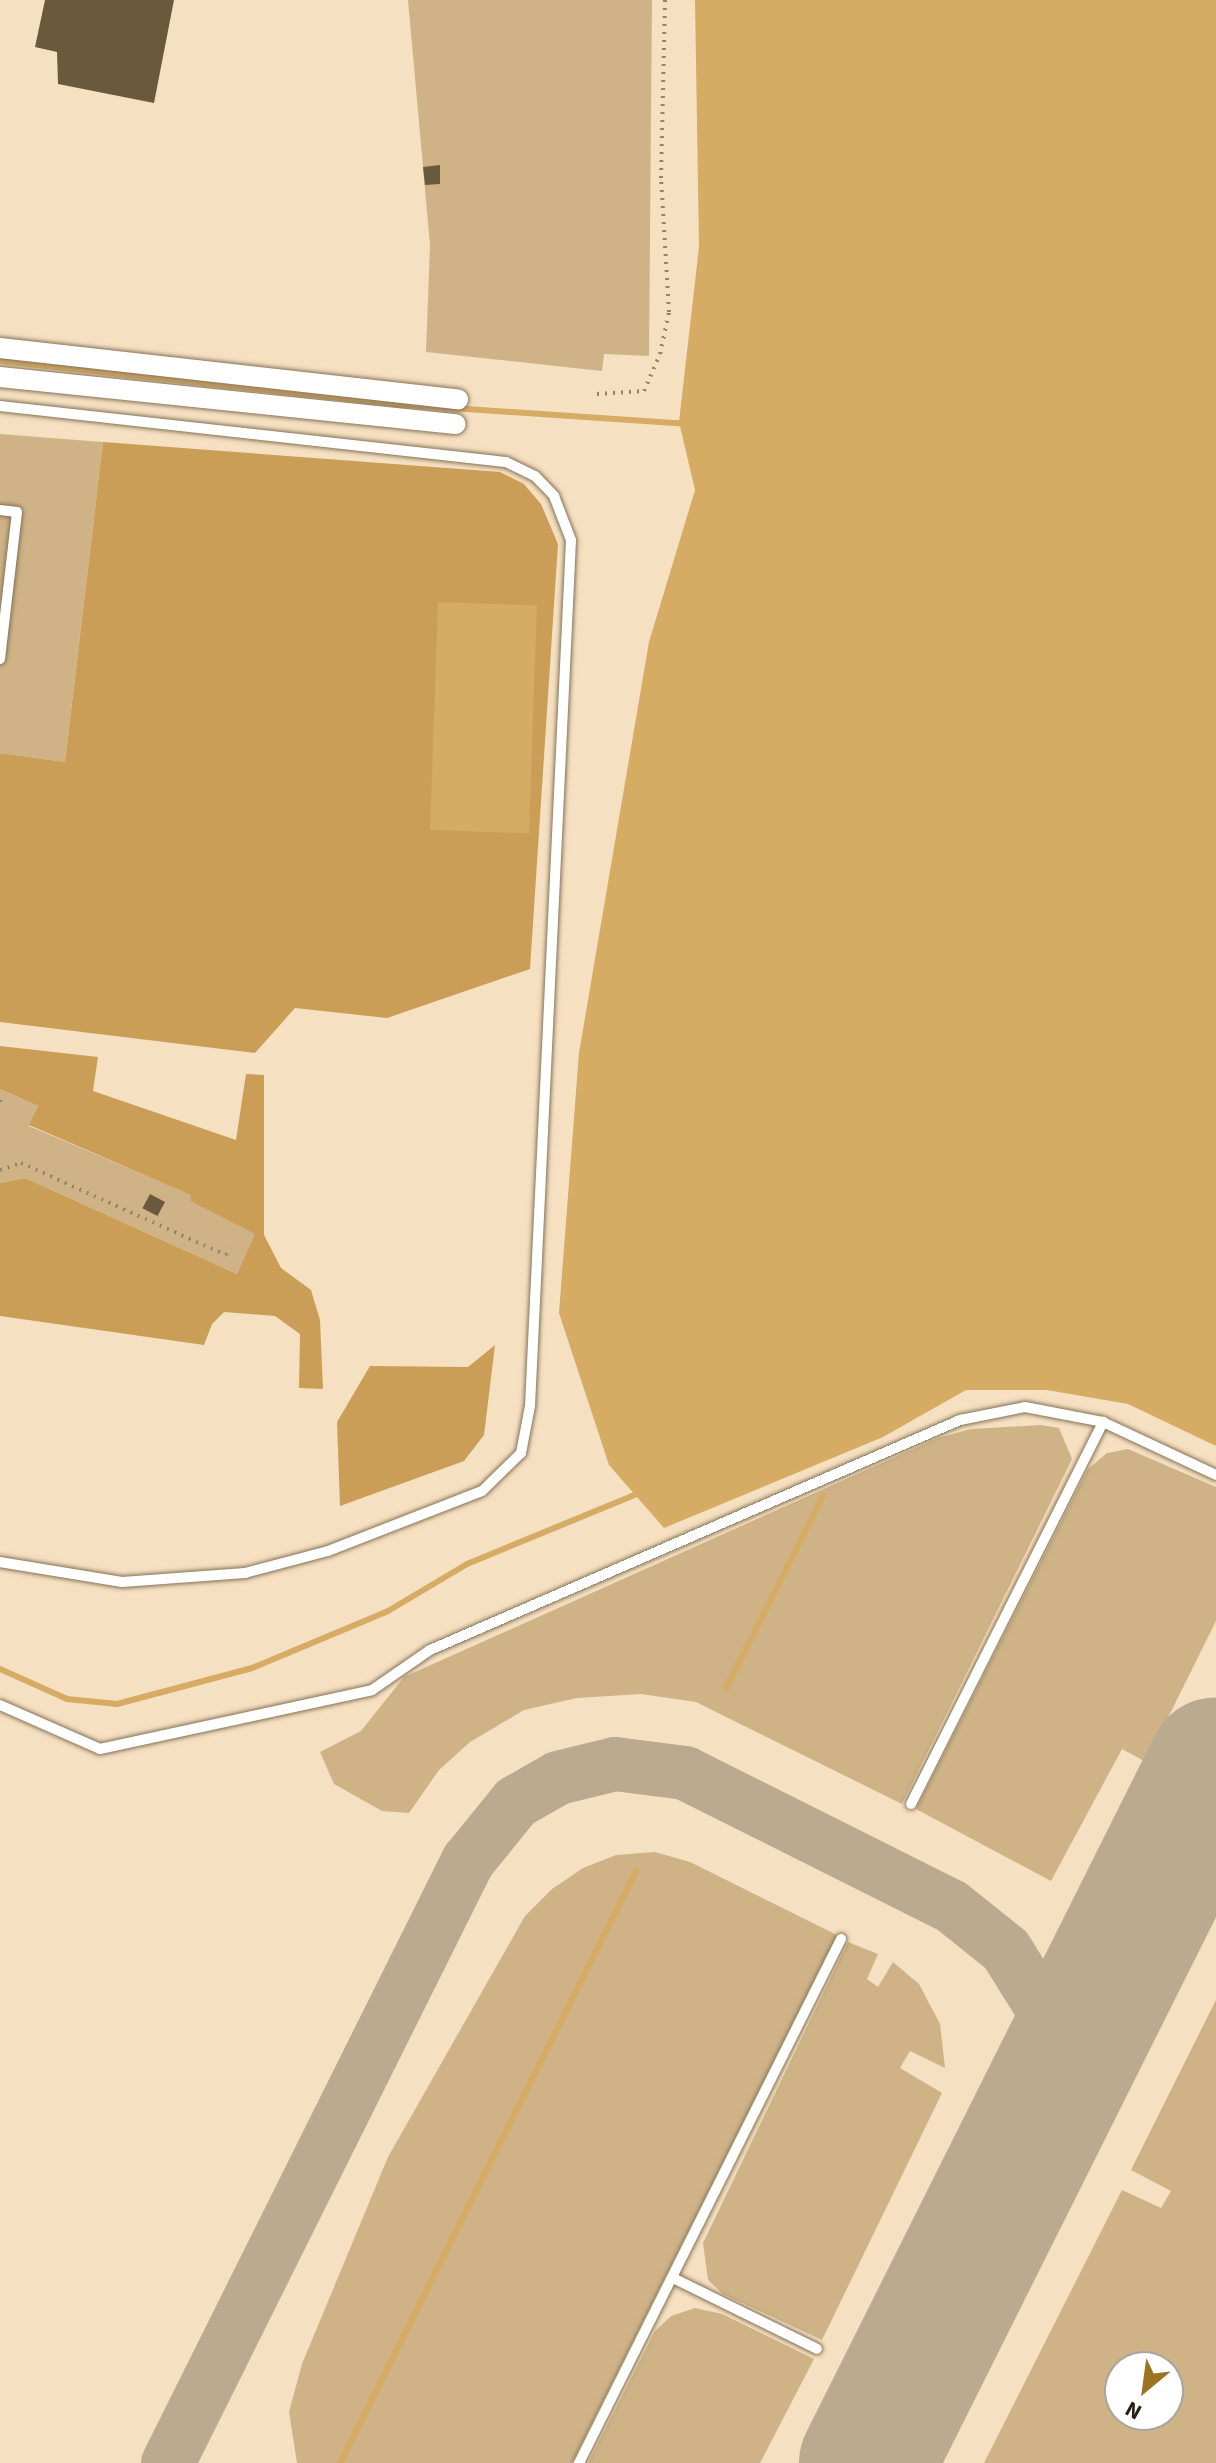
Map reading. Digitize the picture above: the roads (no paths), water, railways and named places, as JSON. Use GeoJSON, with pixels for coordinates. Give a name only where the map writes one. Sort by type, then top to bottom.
{"type":"FeatureCollection","features":[{"type":"Feature","properties":{"kind":"street"},"geometry":{"type":"LineString","coordinates":[[0,348],[458,399]]}},
{"type":"Feature","properties":{"kind":"street"},"geometry":{"type":"LineString","coordinates":[[0,377],[456,424]]}},
{"type":"Feature","properties":{"kind":"lane"},"geometry":{"type":"LineString","coordinates":[[0,406],[506,462],[535,476],[554,496],[571,540],[530,1406],[521,1453],[482,1491],[328,1551],[245,1573],[122,1582],[0,1562]]}},
{"type":"Feature","properties":{"kind":"lane"},"geometry":{"type":"LineString","coordinates":[[0,510],[17,512],[0,659]]}},
{"type":"Feature","properties":{"kind":"lane"},"geometry":{"type":"LineString","coordinates":[[0,1705],[100,1749],[372,1690],[430,1650],[960,1420],[1025,1407],[1103,1422],[1216,1475]]}},
{"type":"Feature","properties":{"kind":"lane"},"geometry":{"type":"LineString","coordinates":[[911,1804],[1103,1422]]}},
{"type":"Feature","properties":{"kind":"lane"},"geometry":{"type":"LineString","coordinates":[[579,2463],[675,2279],[841,1939]]}},
{"type":"Feature","properties":{"kind":"lane"},"geometry":{"type":"LineString","coordinates":[[675,2279],[817,2349]]}},
{"type":"Feature","properties":{"kind":"waterway"},"geometry":{"type":"LineString","coordinates":[[0,361],[394,404],[685,424]]}},
{"type":"Feature","properties":{"kind":"waterway"},"geometry":{"type":"LineString","coordinates":[[0,1669],[67,1699],[117,1704],[252,1668],[388,1611],[467,1564],[642,1492]]}},
{"type":"Feature","properties":{"kind":"waterway"},"geometry":{"type":"LineString","coordinates":[[726,1688],[823,1496]]}},
{"type":"Feature","properties":{"kind":"waterway"},"geometry":{"type":"LineString","coordinates":[[340,2463],[636,1871]]}}]}
